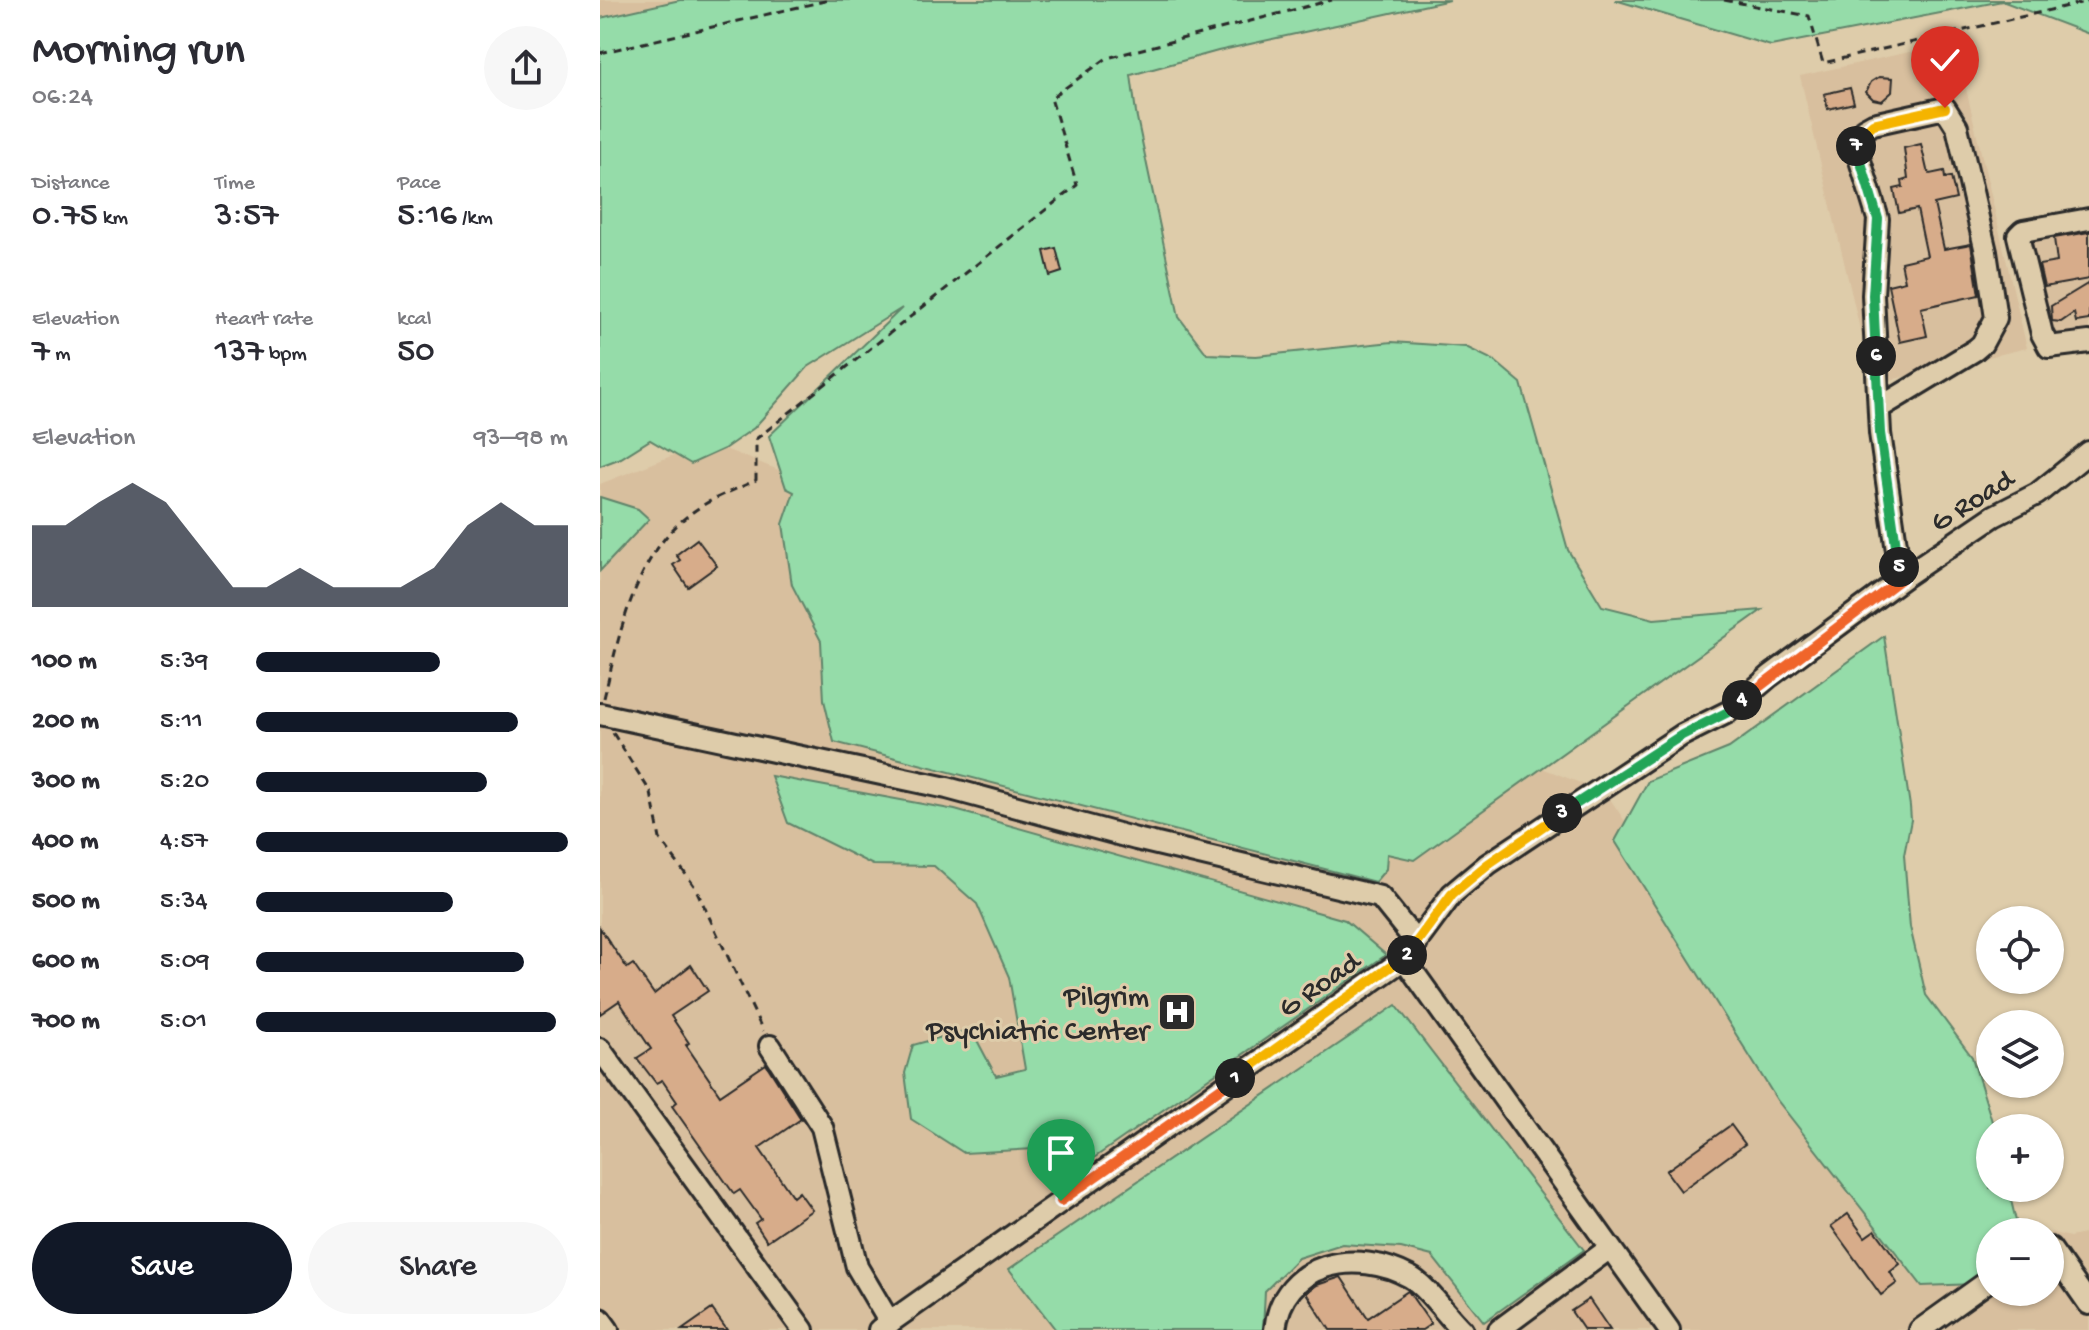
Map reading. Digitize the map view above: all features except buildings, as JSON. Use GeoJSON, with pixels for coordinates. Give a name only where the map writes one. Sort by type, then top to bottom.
{"type":"FeatureCollection","features":[{"type":"Feature","properties":{"kind":"street"},"geometry":{"type":"LineString","coordinates":[[1879,408],[1975,350],[1982,344],[1996,318],[1986,252],[1957,127],[1945,108],[1873,124],[1864,129],[1855,144],[1878,219],[1873,295],[1879,408],[1888,501],[1901,579]]}},
{"type":"Feature","properties":{"kind":"street"},"geometry":{"type":"LineString","coordinates":[[2089,219],[2023,231],[2018,236],[2042,334],[2049,347],[2089,342]]}},
{"type":"Feature","properties":{"kind":"street","name":"G Road"},"geometry":{"type":"LineString","coordinates":[[884,1326],[1410,951],[1452,894],[1488,864],[1682,735],[1728,712],[1770,676],[1901,579],[1994,516],[2037,494],[2089,452]]}},
{"type":"Feature","properties":{"kind":"street"},"geometry":{"type":"LineString","coordinates":[[600,713],[947,788],[1148,843],[1380,897],[1410,951],[1610,1248],[1669,1330]]}},
{"type":"Feature","properties":{"kind":"street"},"geometry":{"type":"LineString","coordinates":[[770,1046],[822,1127],[857,1267],[884,1326]]}},
{"type":"Feature","properties":{"kind":"street"},"geometry":{"type":"LineString","coordinates":[[600,1049],[803,1330]]}},
{"type":"Feature","properties":{"kind":"street"},"geometry":{"type":"LineString","coordinates":[[1499,1330],[1610,1248]]}},
{"type":"Feature","properties":{"kind":"street"},"geometry":{"type":"LineString","coordinates":[[1275,1330],[1284,1297],[1293,1284],[1313,1269],[1345,1260],[1387,1268],[1412,1278],[1462,1330]]}},
{"type":"Feature","properties":{"kind":"street"},"geometry":{"type":"LineString","coordinates":[[2064,1268],[2089,1304]]}},
{"type":"Feature","properties":{"kind":"street"},"geometry":{"type":"LineString","coordinates":[[1920,1330],[1976,1290]]}},
{"type":"Feature","properties":{"kind":"street"},"geometry":{"type":"LineString","coordinates":[[600,1319],[608,1330]]}},
{"type":"Feature","properties":{"kind":"path"},"geometry":{"type":"LineString","coordinates":[[600,53],[829,0]]}},
{"type":"Feature","properties":{"kind":"path"},"geometry":{"type":"LineString","coordinates":[[770,1046],[695,887],[660,839],[651,793],[600,713],[626,606],[663,539],[703,505],[756,480],[756,439],[1077,185],[1051,98],[1107,58],[1332,0]]}},
{"type":"Feature","properties":{"kind":"path"},"geometry":{"type":"LineString","coordinates":[[1724,0],[1809,16],[1823,63],[2089,1]]}},
{"type":"Feature","properties":{"kind":"shaded area"},"geometry":{"type":"Polygon","coordinates":[[[600,0],[782,0],[600,44],[600,0]]]}},
{"type":"Feature","properties":{"kind":"shaded area"},"geometry":{"type":"Polygon","coordinates":[[[1955,42],[2027,348],[1873,384],[1800,76],[1955,42]]]}},
{"type":"Feature","properties":{"kind":"shaded area"},"geometry":{"type":"Polygon","coordinates":[[[2089,213],[2089,338],[2039,347],[2014,229],[2089,213]]]}},
{"type":"Feature","properties":{"kind":"shaded area","name":"Pilgrim Psychiatric Center"},"geometry":{"type":"Polygon","coordinates":[[[707,442],[1606,793],[1925,1266],[1976,1256],[1976,1306],[2064,1306],[2064,1236],[2089,1233],[2089,1330],[600,1330],[600,484],[707,442]]]}},
{"type":"Feature","properties":{"kind":"green space"},"geometry":{"type":"Polygon","coordinates":[[[680,0],[1450,0],[1218,51],[1131,75],[1136,113],[1179,317],[1207,354],[1256,356],[1392,342],[1466,347],[1495,361],[1521,383],[1568,550],[1602,606],[1654,619],[1762,610],[1414,860],[1387,854],[1386,869],[1375,882],[834,742],[824,700],[821,641],[792,585],[783,524],[794,492],[786,488],[769,436],[902,308],[808,367],[754,428],[724,449],[691,464],[650,440],[621,458],[600,466],[600,18],[680,0]]]}},
{"type":"Feature","properties":{"kind":"green space"},"geometry":{"type":"Polygon","coordinates":[[[1615,0],[2089,0],[2089,34],[2002,1],[1771,46],[1615,0]]]}},
{"type":"Feature","properties":{"kind":"green space"},"geometry":{"type":"Polygon","coordinates":[[[600,497],[638,509],[649,519],[600,571],[600,497]]]}},
{"type":"Feature","properties":{"kind":"green space"},"geometry":{"type":"Polygon","coordinates":[[[1884,636],[1910,806],[1911,820],[1904,855],[1910,927],[1926,995],[1972,1057],[1976,1070],[1976,1098],[1985,1098],[1990,1114],[1976,1114],[1976,1202],[2011,1202],[2015,1218],[1976,1218],[1976,1284],[1922,1286],[1777,1100],[1615,841],[1648,781],[1729,748],[1884,636]]]}},
{"type":"Feature","properties":{"kind":"green space"},"geometry":{"type":"Polygon","coordinates":[[[771,776],[955,810],[1345,920],[1386,955],[1088,1162],[1072,1147],[964,1153],[911,1119],[905,1073],[913,1045],[971,1029],[996,1076],[1025,1069],[1009,977],[977,904],[934,866],[873,865],[788,823],[771,776]]]}},
{"type":"Feature","properties":{"kind":"green space"},"geometry":{"type":"Polygon","coordinates":[[[1396,1005],[1584,1250],[1484,1322],[1432,1256],[1401,1248],[1342,1244],[1298,1258],[1265,1291],[1263,1330],[1056,1330],[1009,1269],[1396,1005]]]}},
{"type":"Feature","properties":{"kind":"place","name":"Pilgrim Psychiatric Center"},"geometry":{"type":"Point","coordinates":[1177,1012]}},
{"type":"Feature","properties":{"kind":"route"},"geometry":{"type":"LineString","coordinates":[[1061,1201],[1404,959],[1452,894],[1488,864],[1682,735],[1728,712],[1770,676],[1901,579],[1880,433],[1873,295],[1878,219],[1855,144],[1864,129],[1873,124],[1945,108]]}}]}
